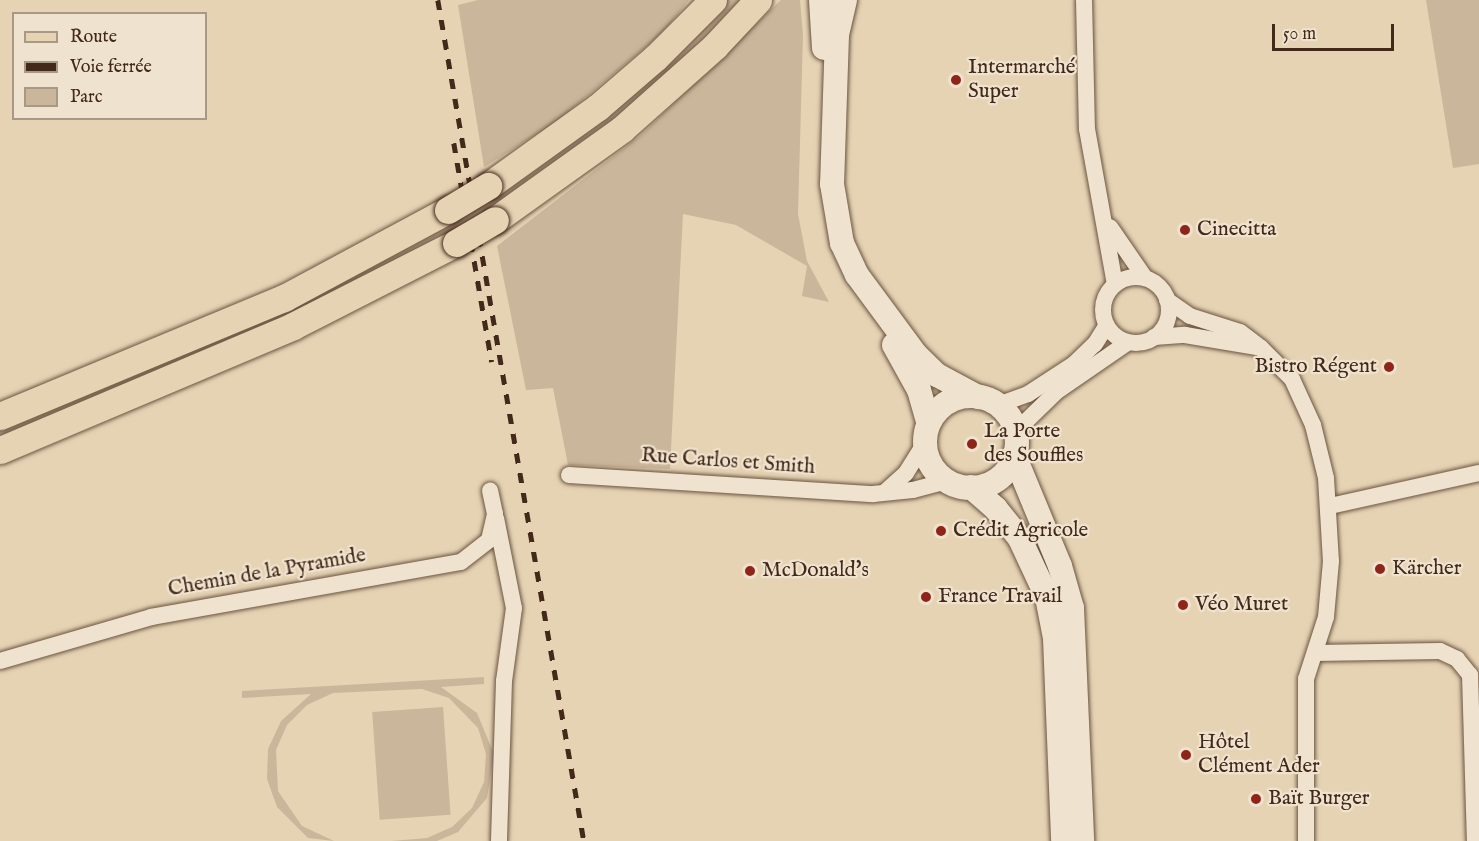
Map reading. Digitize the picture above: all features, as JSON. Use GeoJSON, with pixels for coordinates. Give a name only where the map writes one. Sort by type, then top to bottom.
{"type":"FeatureCollection","features":[{"type":"Feature","properties":{"kind":"main road"},"geometry":{"type":"LineString","coordinates":[[0,416],[284,298],[448,210],[488,186],[598,108],[655,58],[712,0]]}},
{"type":"Feature","properties":{"kind":"main road"},"geometry":{"type":"LineString","coordinates":[[0,450],[294,326],[456,243],[495,220],[630,122],[715,46],[758,0]]}},
{"type":"Feature","properties":{"kind":"main road"},"geometry":{"type":"LineString","coordinates":[[821,0],[825,26],[819,189],[824,224],[843,272],[903,358],[927,434],[933,469],[947,481],[971,488],[996,509],[1020,539],[1040,574],[1050,607],[1057,660],[1062,841]]}},
{"type":"Feature","properties":{"kind":"main road"},"geometry":{"type":"LineString","coordinates":[[845,0],[837,35],[832,184],[842,243],[862,282],[916,355],[937,375],[988,401],[1015,432],[1014,455],[1060,566],[1072,608],[1082,841]]}},
{"type":"Feature","properties":{"kind":"main road"},"geometry":{"type":"LineString","coordinates":[[927,434],[947,403],[988,401]]}},
{"type":"Feature","properties":{"kind":"main road"},"geometry":{"type":"LineString","coordinates":[[971,488],[998,478],[1014,455]]}},
{"type":"Feature","properties":{"kind":"street"},"geometry":{"type":"LineString","coordinates":[[1084,0],[1087,129],[1093,180],[1103,213],[1115,285]]}},
{"type":"Feature","properties":{"kind":"street"},"geometry":{"type":"LineString","coordinates":[[1103,213],[1127,257],[1145,278],[1155,283],[1167,300],[1190,316],[1240,332],[1278,362],[1301,396],[1313,425],[1330,506],[1326,617],[1306,679],[1306,841]]}},
{"type":"Feature","properties":{"kind":"street"},"geometry":{"type":"LineString","coordinates":[[1127,343],[1107,325],[1104,304],[1115,285],[1124,279],[1145,278]]}},
{"type":"Feature","properties":{"kind":"street"},"geometry":{"type":"LineString","coordinates":[[1154,337],[1167,321],[1167,300]]}},
{"type":"Feature","properties":{"kind":"street"},"geometry":{"type":"LineString","coordinates":[[988,401],[1028,394],[1074,364],[1095,344],[1107,325]]}},
{"type":"Feature","properties":{"kind":"street"},"geometry":{"type":"LineString","coordinates":[[1015,432],[1056,392],[1127,343],[1154,337],[1185,335],[1261,348]]}},
{"type":"Feature","properties":{"kind":"street"},"geometry":{"type":"LineString","coordinates":[[885,492],[906,473],[927,434]]}},
{"type":"Feature","properties":{"kind":"street"},"geometry":{"type":"LineString","coordinates":[[1330,506],[1479,473]]}},
{"type":"Feature","properties":{"kind":"street","name":"Rue Carlos et Smith"},"geometry":{"type":"LineString","coordinates":[[569,475],[885,492],[913,490],[947,481]]}},
{"type":"Feature","properties":{"kind":"street"},"geometry":{"type":"LineString","coordinates":[[490,492],[514,608],[504,681],[499,841]]}},
{"type":"Feature","properties":{"kind":"street","name":"Chemin de la Pyramide"},"geometry":{"type":"LineString","coordinates":[[0,661],[152,617],[330,583],[448,566],[482,549],[494,528],[495,514]]}},
{"type":"Feature","properties":{"kind":"street"},"geometry":{"type":"LineString","coordinates":[[1315,653],[1440,651],[1457,659],[1470,675],[1475,841]]}},
{"type":"Feature","properties":{"kind":"green space"},"geometry":{"type":"Polygon","coordinates":[[[478,0],[689,0],[662,33],[556,122],[484,167],[458,5],[478,0]]]}},
{"type":"Feature","properties":{"kind":"green space"},"geometry":{"type":"Polygon","coordinates":[[[726,0],[740,0],[681,62],[625,113],[489,214],[288,318],[0,440],[0,428],[375,264],[451,225],[563,148],[726,0]]]}},
{"type":"Feature","properties":{"kind":"green space"},"geometry":{"type":"Polygon","coordinates":[[[781,0],[800,0],[803,35],[798,214],[807,261],[829,302],[802,296],[807,266],[736,225],[683,214],[670,469],[568,465],[553,388],[526,390],[497,246],[641,135],[781,0]]]}},
{"type":"Feature","properties":{"kind":"green space"},"geometry":{"type":"Polygon","coordinates":[[[1426,0],[1479,0],[1479,164],[1453,168],[1426,0]]]}},
{"type":"Feature","properties":{"kind":"green space"},"geometry":{"type":"Polygon","coordinates":[[[484,677],[484,684],[441,687],[477,713],[494,754],[487,798],[458,832],[437,841],[391,841],[427,838],[452,827],[472,808],[484,782],[486,754],[478,728],[449,698],[422,689],[333,693],[307,705],[287,725],[276,750],[278,791],[302,826],[334,841],[308,838],[277,807],[267,779],[268,749],[281,721],[311,694],[242,698],[242,691],[484,677]]]}},
{"type":"Feature","properties":{"kind":"green space"},"geometry":{"type":"Polygon","coordinates":[[[443,707],[451,815],[380,820],[372,712],[443,707]]]}},
{"type":"Feature","properties":{"kind":"railway"},"geometry":{"type":"LineString","coordinates":[[438,0],[584,841]]}},
{"type":"Feature","properties":{"kind":"railway"},"geometry":{"type":"LineString","coordinates":[[454,143],[492,362]]}},
{"type":"Feature","properties":{"kind":"place","name":"Intermarché Super"},"geometry":{"type":"Point","coordinates":[956,80]}},
{"type":"Feature","properties":{"kind":"place","name":"Cinecitta"},"geometry":{"type":"Point","coordinates":[1185,230]}},
{"type":"Feature","properties":{"kind":"place","name":"Bistro Régent"},"geometry":{"type":"Point","coordinates":[1389,367]}},
{"type":"Feature","properties":{"kind":"place","name":"La Porte des Souffles"},"geometry":{"type":"Point","coordinates":[972,444]}},
{"type":"Feature","properties":{"kind":"place","name":"Crédit Agricole"},"geometry":{"type":"Point","coordinates":[941,531]}},
{"type":"Feature","properties":{"kind":"place","name":"Kärcher"},"geometry":{"type":"Point","coordinates":[1380,569]}},
{"type":"Feature","properties":{"kind":"place","name":"McDonald's"},"geometry":{"type":"Point","coordinates":[750,571]}},
{"type":"Feature","properties":{"kind":"place","name":"France Travail"},"geometry":{"type":"Point","coordinates":[926,597]}},
{"type":"Feature","properties":{"kind":"place","name":"Véo Muret"},"geometry":{"type":"Point","coordinates":[1183,605]}},
{"type":"Feature","properties":{"kind":"place","name":"Hôtel Clément Ader"},"geometry":{"type":"Point","coordinates":[1186,755]}},
{"type":"Feature","properties":{"kind":"place","name":"Baït Burger"},"geometry":{"type":"Point","coordinates":[1256,799]}}]}
